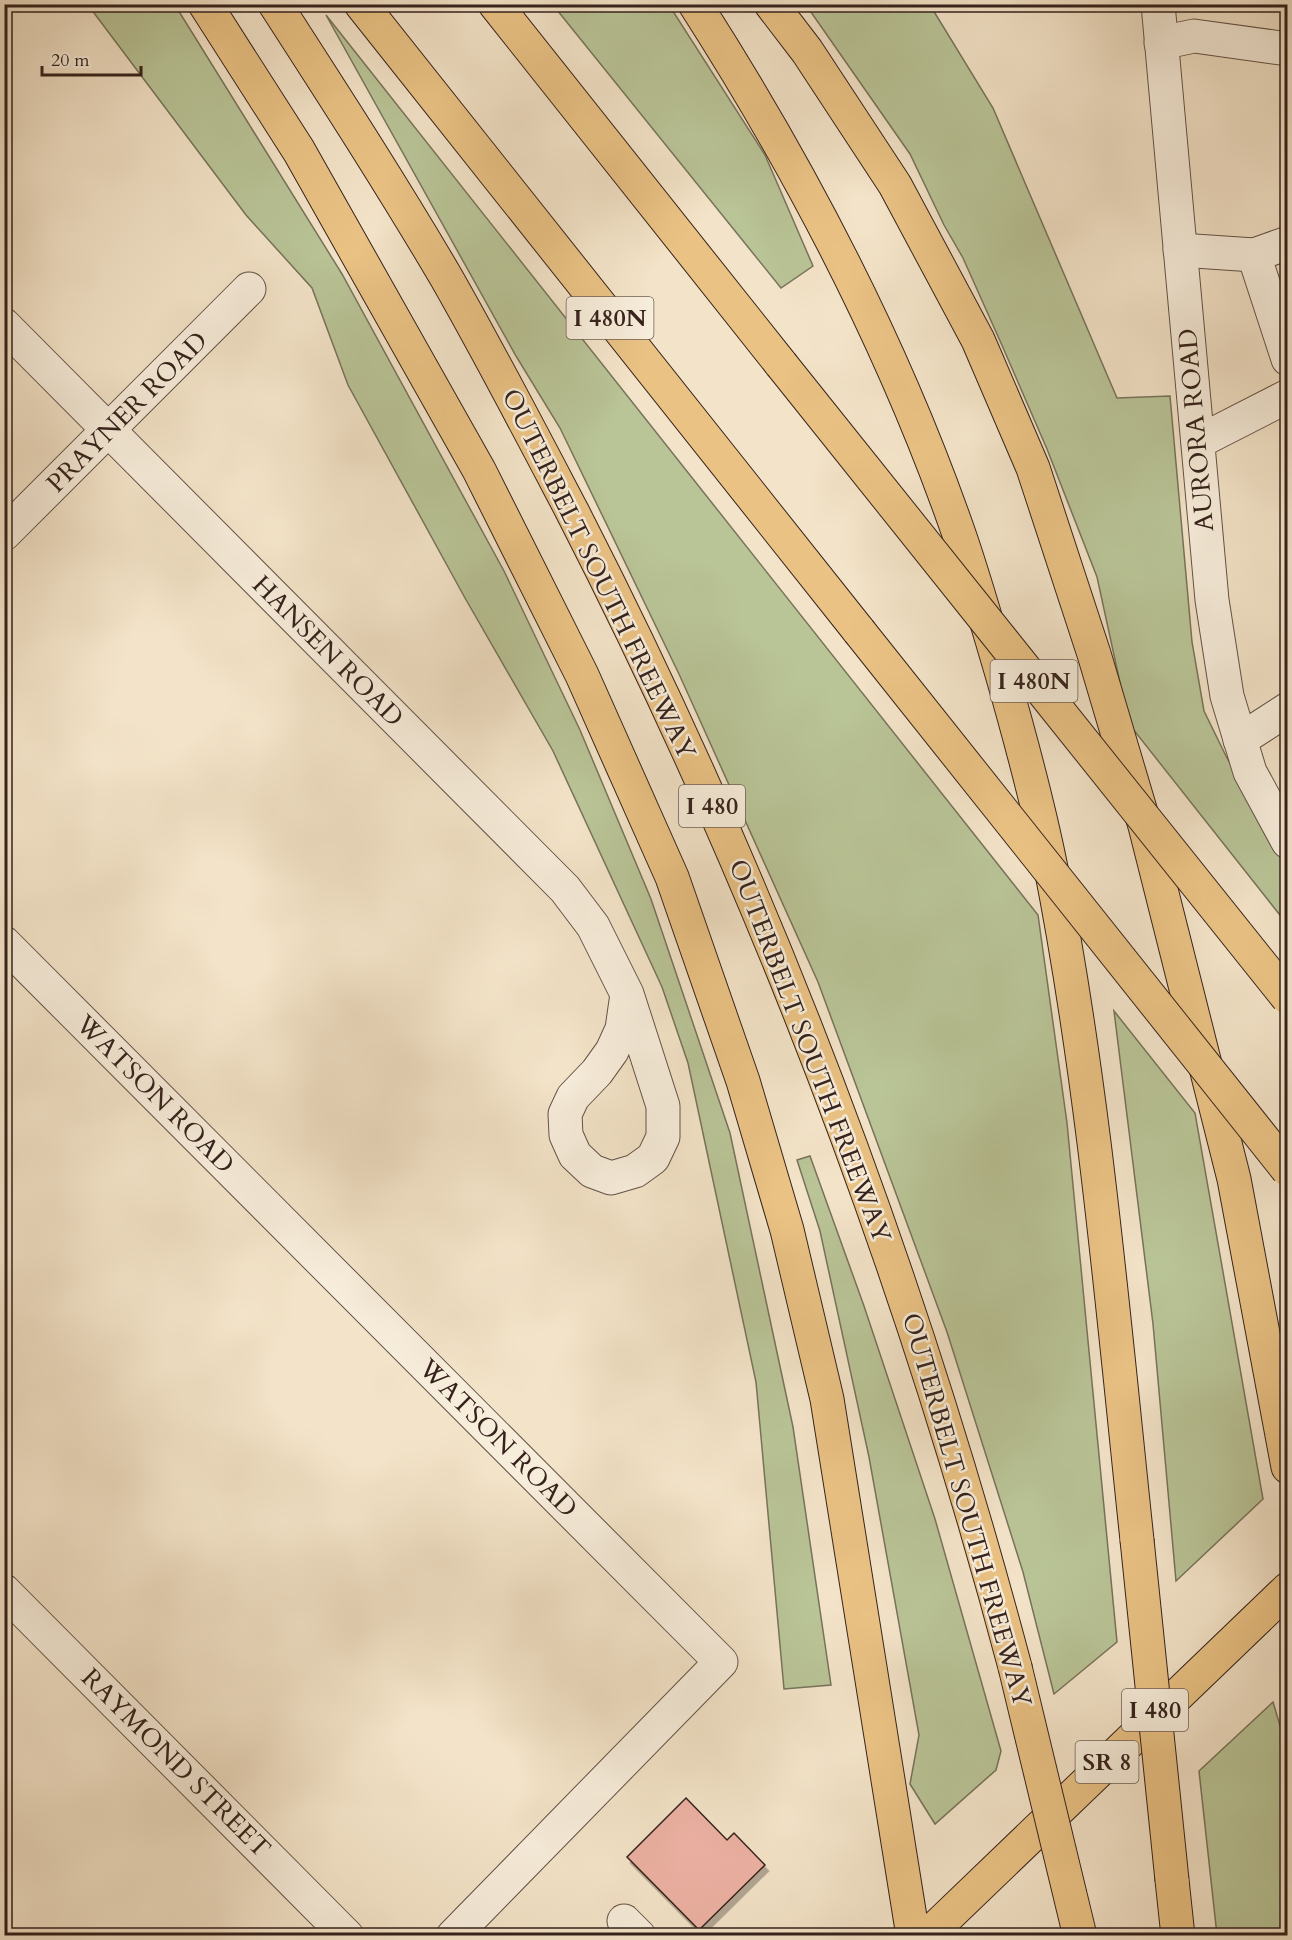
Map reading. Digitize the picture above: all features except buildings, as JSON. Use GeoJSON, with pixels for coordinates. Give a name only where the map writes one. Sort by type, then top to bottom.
{"type":"FeatureCollection","features":[{"type":"Feature","properties":{"kind":"main road"},"geometry":{"type":"LineString","coordinates":[[206,4],[299,151],[479,470],[582,675],[672,876],[742,1081],[787,1230],[827,1399],[913,1935]]}},
{"type":"Feature","properties":{"kind":"main road","name":"OUTERBELT SOUTH FREEWAY"},"geometry":{"type":"LineString","coordinates":[[275,4],[446,277],[492,359],[650,668],[796,1001],[881,1230],[958,1464],[1015,1667],[1080,1935]]}},
{"type":"Feature","properties":{"kind":"main road","name":"I 480N"},"geometry":{"type":"LineString","coordinates":[[361,4],[1287,1170]]}},
{"type":"Feature","properties":{"kind":"main road","name":"I 480N"},"geometry":{"type":"LineString","coordinates":[[495,4],[1287,998]]}},
{"type":"Feature","properties":{"kind":"main road","name":"I 480"},"geometry":{"type":"LineString","coordinates":[[695,4],[737,70],[825,226],[900,385],[955,523],[1031,780],[1068,967],[1094,1140],[1178,1935]]}},
{"type":"Feature","properties":{"kind":"main road"},"geometry":{"type":"LineString","coordinates":[[771,4],[807,51],[895,185],[978,340],[1033,468],[1094,654],[1145,826],[1234,1179],[1287,1467]]}},
{"type":"Feature","properties":{"kind":"main road","name":"SR 8"},"geometry":{"type":"LineString","coordinates":[[927,1935],[1287,1589]]}},
{"type":"Feature","properties":{"kind":"street","name":"AURORA ROAD"},"geometry":{"type":"LineString","coordinates":[[1158,4],[1212,600],[1227,696],[1240,740],[1250,772],[1287,842]]}},
{"type":"Feature","properties":{"kind":"street"},"geometry":{"type":"LineString","coordinates":[[1161,43],[1194,36],[1287,49]]}},
{"type":"Feature","properties":{"kind":"street"},"geometry":{"type":"LineString","coordinates":[[1180,250],[1254,255],[1287,243]]}},
{"type":"Feature","properties":{"kind":"street"},"geometry":{"type":"LineString","coordinates":[[1254,255],[1287,359]]}},
{"type":"Feature","properties":{"kind":"street","name":"PRAYNER ROAD"},"geometry":{"type":"LineString","coordinates":[[4,534],[249,289]]}},
{"type":"Feature","properties":{"kind":"street","name":"HANSEN ROAD"},"geometry":{"type":"LineString","coordinates":[[4,325],[565,889],[593,926],[627,994],[663,1106],[663,1137],[653,1158],[635,1171],[611,1178],[592,1171],[575,1155],[566,1135],[565,1114],[573,1097],[612,1051],[622,1029],[627,994]]}},
{"type":"Feature","properties":{"kind":"street"},"geometry":{"type":"LineString","coordinates":[[1197,442],[1287,396]]}},
{"type":"Feature","properties":{"kind":"street"},"geometry":{"type":"LineString","coordinates":[[1240,740],[1287,709]]}},
{"type":"Feature","properties":{"kind":"street","name":"WATSON ROAD"},"geometry":{"type":"LineString","coordinates":[[4,943],[721,1662],[453,1935]]}},
{"type":"Feature","properties":{"kind":"street","name":"RAYMOND STREET"},"geometry":{"type":"LineString","coordinates":[[4,1591],[347,1935]]}},
{"type":"Feature","properties":{"kind":"green space"},"geometry":{"type":"Polygon","coordinates":[[[88,5],[175,5],[342,274],[504,571],[580,730],[651,899],[730,1133],[793,1427],[831,1685],[784,1689],[756,1382],[688,1063],[662,987],[553,751],[465,598],[348,385],[312,288],[246,215],[88,5]]]}},
{"type":"Feature","properties":{"kind":"green space"},"geometry":{"type":"Polygon","coordinates":[[[553,5],[669,5],[765,155],[813,266],[781,288],[553,5]]]}},
{"type":"Feature","properties":{"kind":"green space"},"geometry":{"type":"Polygon","coordinates":[[[806,5],[930,5],[993,108],[1117,398],[1170,396],[1192,642],[1204,711],[1287,867],[1287,924],[1129,724],[1097,577],[1047,449],[963,258],[944,225],[910,154],[806,5]]]}},
{"type":"Feature","properties":{"kind":"green space"},"geometry":{"type":"Polygon","coordinates":[[[326,15],[1038,915],[1067,1123],[1117,1642],[1054,1694],[1023,1572],[947,1332],[818,982],[679,674],[560,428],[516,356],[326,15]]]}},
{"type":"Feature","properties":{"kind":"green space"},"geometry":{"type":"Polygon","coordinates":[[[1114,1011],[1195,1113],[1263,1499],[1176,1581],[1153,1324],[1114,1011]]]}},
{"type":"Feature","properties":{"kind":"green space"},"geometry":{"type":"Polygon","coordinates":[[[810,1156],[864,1306],[935,1519],[1001,1751],[996,1770],[935,1824],[910,1784],[919,1735],[869,1457],[820,1231],[797,1160],[810,1156]]]}},
{"type":"Feature","properties":{"kind":"green space"},"geometry":{"type":"Polygon","coordinates":[[[1273,1702],[1287,1749],[1287,1935],[1217,1935],[1199,1771],[1273,1702]]]}}]}
